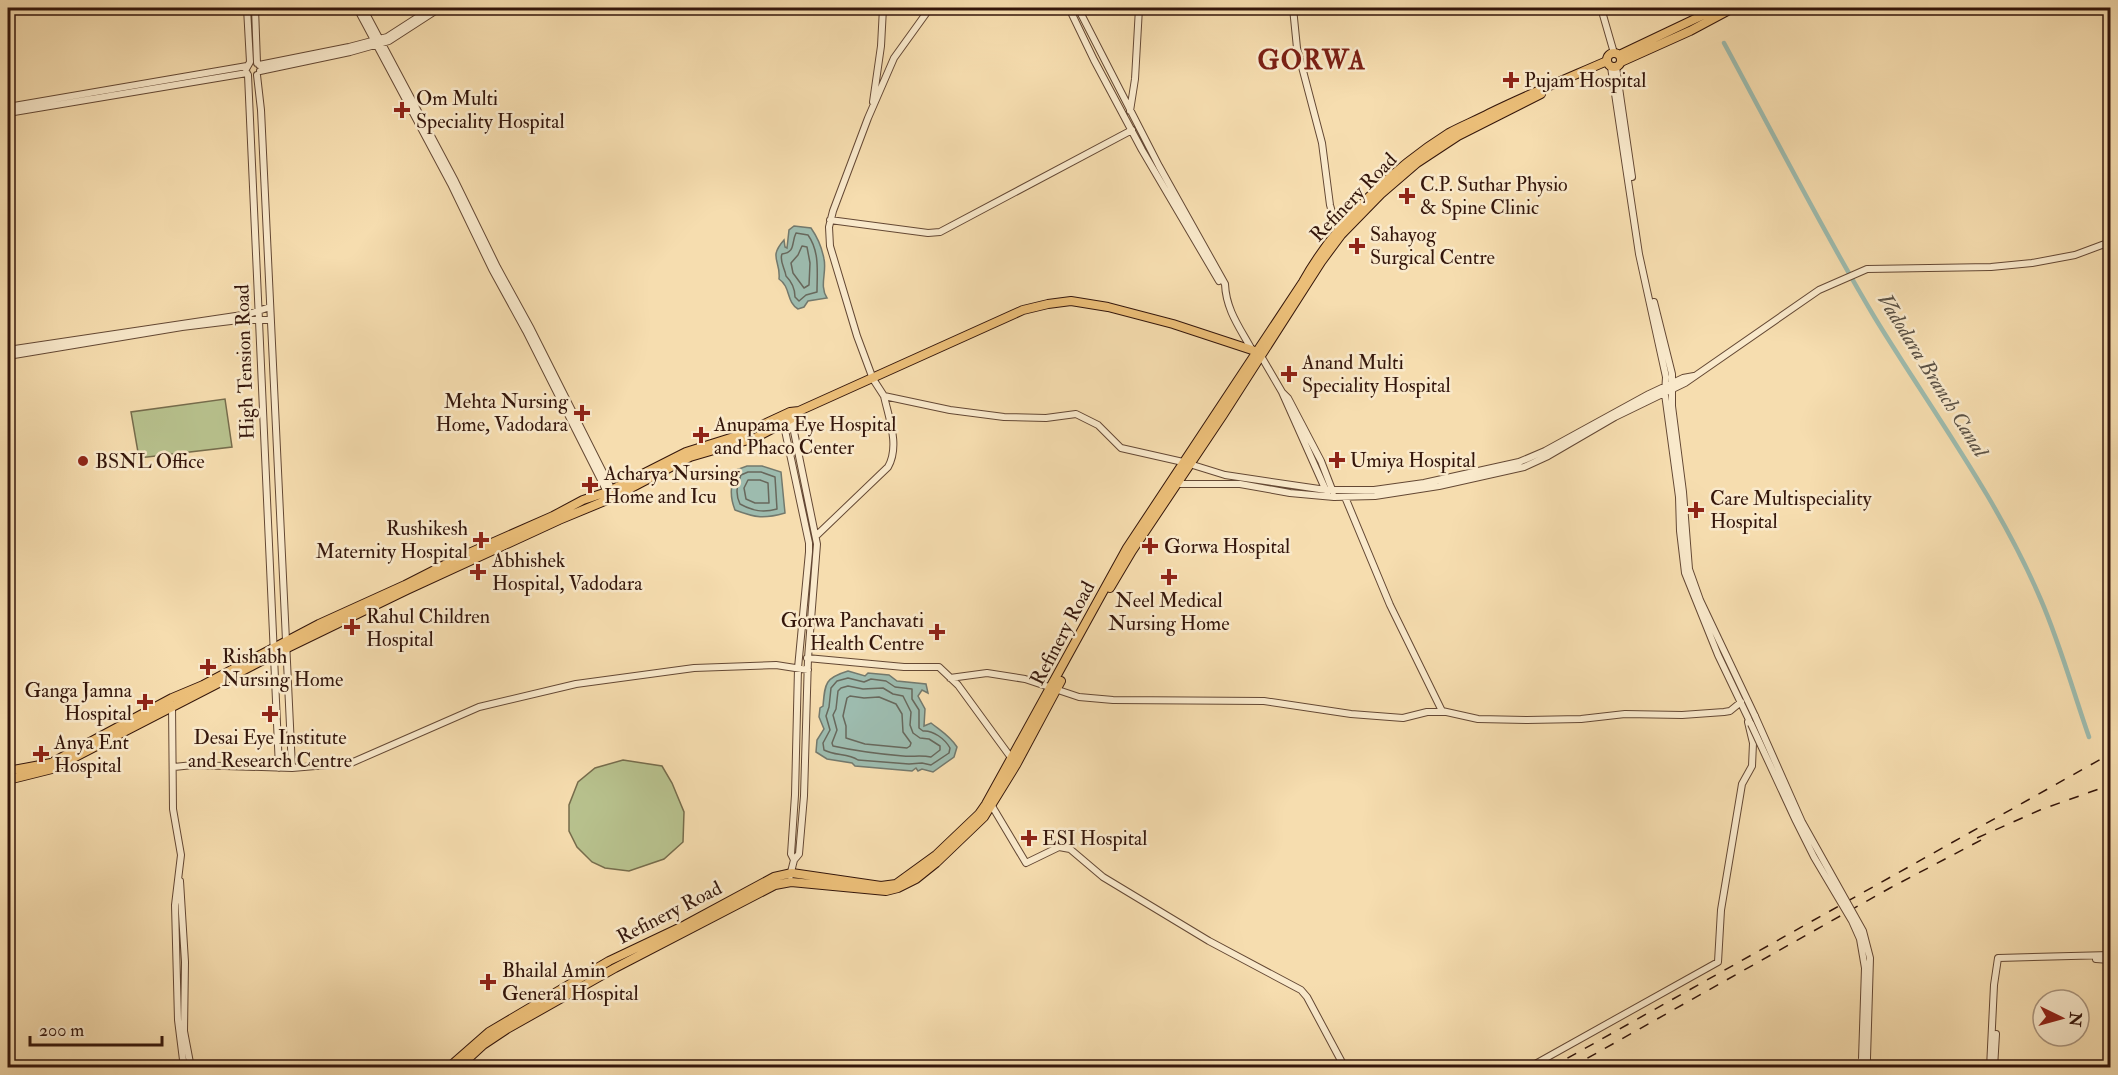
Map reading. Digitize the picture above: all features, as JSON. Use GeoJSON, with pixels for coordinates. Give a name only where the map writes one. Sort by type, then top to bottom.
{"type":"FeatureCollection","features":[{"type":"Feature","properties":{"kind":"main road","name":"Refinery Road"},"geometry":{"type":"LineString","coordinates":[[1614,62],[1718,8]]}},
{"type":"Feature","properties":{"kind":"main road","name":"Refinery Road"},"geometry":{"type":"LineString","coordinates":[[991,802],[1103,600],[1172,484],[1256,352],[1342,231],[1412,166],[1444,146],[1534,98],[1690,31],[1732,8]]}},
{"type":"Feature","properties":{"kind":"main road"},"geometry":{"type":"LineString","coordinates":[[285,645],[612,498],[690,457],[755,438],[799,411],[1023,310],[1048,304],[1071,302],[1108,307],[1172,324],[1256,352]]}},
{"type":"Feature","properties":{"kind":"main road"},"geometry":{"type":"LineString","coordinates":[[8,780],[52,769],[204,684],[273,652],[460,557],[553,516],[583,500],[610,491],[686,452],[786,418]]}},
{"type":"Feature","properties":{"kind":"main road","name":"Refinery Road"},"geometry":{"type":"LineString","coordinates":[[448,1068],[489,1032],[609,961],[685,925],[774,877],[877,891],[898,888],[916,879],[984,817],[1012,759],[1054,689]]}},
{"type":"Feature","properties":{"kind":"main road"},"geometry":{"type":"LineString","coordinates":[[8,771],[51,763],[172,702]]}},
{"type":"Feature","properties":{"kind":"main road","name":"Refinery Road"},"geometry":{"type":"LineString","coordinates":[[458,1068],[495,1037],[615,968],[789,878]]}},
{"type":"Feature","properties":{"kind":"street"},"geometry":{"type":"LineString","coordinates":[[247,8],[253,69]]}},
{"type":"Feature","properties":{"kind":"street"},"geometry":{"type":"LineString","coordinates":[[253,69],[255,8]]}},
{"type":"Feature","properties":{"kind":"street"},"geometry":{"type":"LineString","coordinates":[[357,8],[379,41]]}},
{"type":"Feature","properties":{"kind":"street"},"geometry":{"type":"LineString","coordinates":[[363,8],[610,491]]}},
{"type":"Feature","properties":{"kind":"street"},"geometry":{"type":"LineString","coordinates":[[379,41],[432,8]]}},
{"type":"Feature","properties":{"kind":"street"},"geometry":{"type":"LineString","coordinates":[[8,113],[253,69],[379,41],[411,28],[440,8]]}},
{"type":"Feature","properties":{"kind":"street"},"geometry":{"type":"LineString","coordinates":[[872,111],[881,46],[883,8]]}},
{"type":"Feature","properties":{"kind":"street"},"geometry":{"type":"LineString","coordinates":[[809,543],[888,467],[893,458],[894,440],[884,396],[873,379],[857,336],[830,246],[829,227],[894,58],[930,8]]}},
{"type":"Feature","properties":{"kind":"street"},"geometry":{"type":"LineString","coordinates":[[1195,235],[1130,127],[1070,10],[1078,8],[1225,291],[1229,310],[1282,392],[1330,493]]}},
{"type":"Feature","properties":{"kind":"street"},"geometry":{"type":"LineString","coordinates":[[1130,127],[1139,8]]}},
{"type":"Feature","properties":{"kind":"street"},"geometry":{"type":"LineString","coordinates":[[1293,8],[1297,48],[1322,143],[1334,220],[1342,231]]}},
{"type":"Feature","properties":{"kind":"street"},"geometry":{"type":"LineString","coordinates":[[1601,8],[1614,62],[1639,254],[1672,406],[1683,492],[1689,569],[1700,600],[1802,822],[1863,931],[1870,958],[1864,1058],[1860,1068]]}},
{"type":"Feature","properties":{"kind":"street"},"geometry":{"type":"LineString","coordinates":[[1698,8],[1702,16]]}},
{"type":"Feature","properties":{"kind":"street"},"geometry":{"type":"LineString","coordinates":[[8,107],[253,69]]}},
{"type":"Feature","properties":{"kind":"street","name":"High Tension Road"},"geometry":{"type":"LineString","coordinates":[[253,69],[261,110],[292,768]]}},
{"type":"Feature","properties":{"kind":"street","name":"High Tension Road"},"geometry":{"type":"LineString","coordinates":[[253,69],[258,311],[279,768]]}},
{"type":"Feature","properties":{"kind":"street"},"geometry":{"type":"LineString","coordinates":[[830,220],[928,233],[940,232],[1130,127]]}},
{"type":"Feature","properties":{"kind":"street"},"geometry":{"type":"LineString","coordinates":[[1172,484],[1240,484],[1290,493],[1330,493],[1374,490],[1524,467],[1694,376],[1819,290],[1867,269],[1991,267],[2032,263],[2075,255],[2110,242]]}},
{"type":"Feature","properties":{"kind":"street"},"geometry":{"type":"LineString","coordinates":[[8,350],[258,311],[270,307]]}},
{"type":"Feature","properties":{"kind":"street"},"geometry":{"type":"LineString","coordinates":[[8,356],[182,327],[270,320]]}},
{"type":"Feature","properties":{"kind":"street"},"geometry":{"type":"LineString","coordinates":[[1669,388],[1685,573],[1718,655],[1800,830],[1860,939],[1864,968],[1866,1068]]}},
{"type":"Feature","properties":{"kind":"street"},"geometry":{"type":"LineString","coordinates":[[884,396],[950,410],[1004,417],[1046,418],[1076,414],[1098,425],[1121,448],[1230,476],[1345,497],[1375,496],[1424,489],[1491,471]]}},
{"type":"Feature","properties":{"kind":"street"},"geometry":{"type":"LineString","coordinates":[[786,418],[816,536],[817,550],[808,658],[804,796],[799,854],[794,860],[789,878]]}},
{"type":"Feature","properties":{"kind":"street"},"geometry":{"type":"LineString","coordinates":[[786,418],[809,543],[798,668],[791,854],[794,860]]}},
{"type":"Feature","properties":{"kind":"street"},"geometry":{"type":"LineString","coordinates":[[1345,497],[1390,605],[1444,712]]}},
{"type":"Feature","properties":{"kind":"street"},"geometry":{"type":"LineString","coordinates":[[800,657],[904,667],[939,667],[958,685],[1012,759]]}},
{"type":"Feature","properties":{"kind":"street"},"geometry":{"type":"LineString","coordinates":[[174,767],[199,765],[292,768],[351,763],[479,707],[576,684],[694,668],[776,665],[808,669]]}},
{"type":"Feature","properties":{"kind":"street"},"geometry":{"type":"LineString","coordinates":[[950,678],[987,673],[1025,679],[1082,698],[1270,702],[1351,714],[1399,717],[1444,712],[1478,720],[1581,719],[1625,714],[1682,715],[1730,711],[1741,702]]}},
{"type":"Feature","properties":{"kind":"street"},"geometry":{"type":"LineString","coordinates":[[172,702],[174,809],[181,855],[175,905],[178,1020],[184,1068]]}},
{"type":"Feature","properties":{"kind":"street"},"geometry":{"type":"LineString","coordinates":[[1528,1068],[1718,962],[1721,910],[1742,784],[1752,766],[1753,740],[1745,710]]}},
{"type":"Feature","properties":{"kind":"street"},"geometry":{"type":"LineString","coordinates":[[991,802],[1026,863],[1059,847],[1070,849],[1103,877],[1209,940],[1300,990],[1307,997],[1345,1068]]}},
{"type":"Feature","properties":{"kind":"street"},"geometry":{"type":"LineString","coordinates":[[179,878],[184,962],[184,1024],[191,1068]]}},
{"type":"Feature","properties":{"kind":"street"},"geometry":{"type":"LineString","coordinates":[[1990,1068],[1994,986],[1998,958],[2110,958]]}},
{"type":"Feature","properties":{"kind":"street"},"geometry":{"type":"LineString","coordinates":[[1994,1068],[2001,963],[2110,958]]}},
{"type":"Feature","properties":{"kind":"green space"},"geometry":{"type":"Polygon","coordinates":[[[225,399],[232,447],[139,458],[131,412],[225,399]]]}},
{"type":"Feature","properties":{"kind":"green space"},"geometry":{"type":"Polygon","coordinates":[[[623,760],[662,766],[684,812],[683,842],[664,859],[629,871],[605,868],[592,862],[577,847],[569,831],[569,805],[578,782],[595,768],[623,760]]]}},
{"type":"Feature","properties":{"kind":"water"},"geometry":{"type":"Polygon","coordinates":[[[794,226],[811,228],[818,239],[824,259],[823,284],[827,298],[808,301],[804,307],[798,309],[779,279],[776,255],[784,240],[787,248],[789,230],[794,226]]]}},
{"type":"Feature","properties":{"kind":"water"},"geometry":{"type":"Polygon","coordinates":[[[747,466],[762,466],[781,472],[785,513],[760,517],[735,510],[731,495],[733,480],[736,470],[747,466]]]}},
{"type":"Feature","properties":{"kind":"water"},"geometry":{"type":"Polygon","coordinates":[[[848,671],[865,676],[868,673],[889,675],[897,681],[926,684],[928,693],[922,690],[918,696],[925,709],[924,726],[931,723],[951,740],[957,747],[954,757],[933,772],[922,769],[918,771],[916,768],[912,771],[855,766],[852,763],[827,759],[816,752],[817,740],[824,729],[819,717],[826,687],[835,676],[848,671]]]}},
{"type":"Feature","properties":{"kind":"waterway","name":"Vadodara Branch Canal"},"geometry":{"type":"LineString","coordinates":[[1724,43],[1855,284],[2005,526],[2048,617],[2089,737]]}},
{"type":"Feature","properties":{"kind":"railway"},"geometry":{"type":"LineString","coordinates":[[1550,1068],[2110,754]]}},
{"type":"Feature","properties":{"kind":"railway"},"geometry":{"type":"LineString","coordinates":[[1977,838],[2040,810],[2110,785]]}},
{"type":"Feature","properties":{"kind":"railway"},"geometry":{"type":"LineString","coordinates":[[1570,1068],[1890,888],[1985,838]]}},
{"type":"Feature","properties":{"kind":"place","name":"Pujam Hospital"},"geometry":{"type":"Point","coordinates":[1511,80]}},
{"type":"Feature","properties":{"kind":"place","name":"Om Multi Speciality Hospital"},"geometry":{"type":"Point","coordinates":[402,110]}},
{"type":"Feature","properties":{"kind":"place","name":"C.P. Suthar Physio & Spine Clinic"},"geometry":{"type":"Point","coordinates":[1407,196]}},
{"type":"Feature","properties":{"kind":"place","name":"Sahayog Surgical Centre"},"geometry":{"type":"Point","coordinates":[1357,246]}},
{"type":"Feature","properties":{"kind":"place","name":"Anand Multi Speciality Hospital"},"geometry":{"type":"Point","coordinates":[1289,374]}},
{"type":"Feature","properties":{"kind":"place","name":"Mehta Nursing Home, Vadodara"},"geometry":{"type":"Point","coordinates":[582,413]}},
{"type":"Feature","properties":{"kind":"place","name":"Anupama Eye Hospital and Phaco Center"},"geometry":{"type":"Point","coordinates":[701,435]}},
{"type":"Feature","properties":{"kind":"place","name":"Umiya Hospital"},"geometry":{"type":"Point","coordinates":[1337,460]}},
{"type":"Feature","properties":{"kind":"place","name":"BSNL Office"},"geometry":{"type":"Point","coordinates":[83,461]}},
{"type":"Feature","properties":{"kind":"place","name":"Acharya Nursing Home and Icu"},"geometry":{"type":"Point","coordinates":[590,485]}},
{"type":"Feature","properties":{"kind":"place","name":"Care Multispeciality Hospital"},"geometry":{"type":"Point","coordinates":[1696,510]}},
{"type":"Feature","properties":{"kind":"place","name":"Rushikesh Maternity Hospital"},"geometry":{"type":"Point","coordinates":[481,540]}},
{"type":"Feature","properties":{"kind":"place","name":"Gorwa Hospital"},"geometry":{"type":"Point","coordinates":[1150,546]}},
{"type":"Feature","properties":{"kind":"place","name":"Abhishek Hospital, Vadodara"},"geometry":{"type":"Point","coordinates":[478,572]}},
{"type":"Feature","properties":{"kind":"place","name":"Neel Medical Nursing Home"},"geometry":{"type":"Point","coordinates":[1169,577]}},
{"type":"Feature","properties":{"kind":"place","name":"Rahul Children Hospital"},"geometry":{"type":"Point","coordinates":[352,627]}},
{"type":"Feature","properties":{"kind":"place","name":"Gorwa Panchavati Health Centre"},"geometry":{"type":"Point","coordinates":[937,632]}},
{"type":"Feature","properties":{"kind":"place","name":"Rishabh Nursing Home"},"geometry":{"type":"Point","coordinates":[208,667]}},
{"type":"Feature","properties":{"kind":"place","name":"Ganga Jamna Hospital"},"geometry":{"type":"Point","coordinates":[145,702]}},
{"type":"Feature","properties":{"kind":"place","name":"Desai Eye Institute and Research Centre"},"geometry":{"type":"Point","coordinates":[270,714]}},
{"type":"Feature","properties":{"kind":"place","name":"Anya Ent Hospital"},"geometry":{"type":"Point","coordinates":[41,754]}},
{"type":"Feature","properties":{"kind":"place","name":"ESI Hospital"},"geometry":{"type":"Point","coordinates":[1029,838]}},
{"type":"Feature","properties":{"kind":"place","name":"Bhailal Amin General Hospital"},"geometry":{"type":"Point","coordinates":[488,982]}},
{"type":"Feature","properties":{"kind":"district","name":"GORWA"},"geometry":{"type":"Point","coordinates":[1312,60]}}]}
